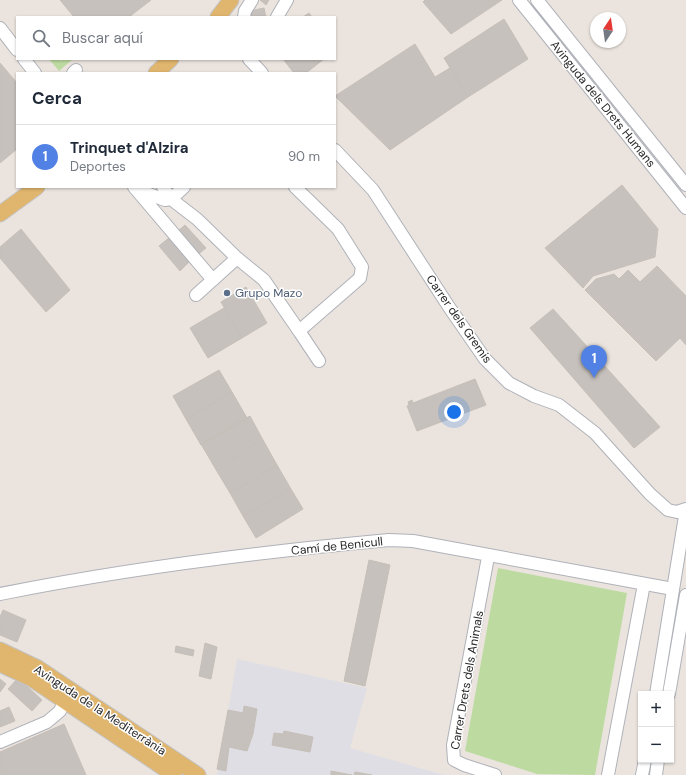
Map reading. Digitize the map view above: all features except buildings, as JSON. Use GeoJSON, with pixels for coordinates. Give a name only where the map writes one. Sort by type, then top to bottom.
{"type":"FeatureCollection","features":[{"type":"Feature","properties":{"kind":"main road"},"geometry":{"type":"LineString","coordinates":[[157,72],[170,60]]}},
{"type":"Feature","properties":{"kind":"main road"},"geometry":{"type":"LineString","coordinates":[[168,72],[180,60]]}},
{"type":"Feature","properties":{"kind":"main road"},"geometry":{"type":"LineString","coordinates":[[0,205],[22,188]]}},
{"type":"Feature","properties":{"kind":"main road"},"geometry":{"type":"LineString","coordinates":[[0,214],[36,188]]}},
{"type":"Feature","properties":{"kind":"main road","name":"Avinguda de la Mediterrània"},"geometry":{"type":"LineString","coordinates":[[0,650],[38,668],[198,775]]}},
{"type":"Feature","properties":{"kind":"main road","name":"Avinguda de la Mediterrània"},"geometry":{"type":"LineString","coordinates":[[0,664],[32,679],[174,775]]}},
{"type":"Feature","properties":{"kind":"street"},"geometry":{"type":"LineString","coordinates":[[244,16],[252,0]]}},
{"type":"Feature","properties":{"kind":"street"},"geometry":{"type":"LineString","coordinates":[[278,16],[287,0]]}},
{"type":"Feature","properties":{"kind":"street","name":"Avinguda dels Drets Humans"},"geometry":{"type":"LineString","coordinates":[[519,0],[686,208]]}},
{"type":"Feature","properties":{"kind":"street","name":"Avinguda dels Drets Humans"},"geometry":{"type":"LineString","coordinates":[[537,0],[686,185]]}},
{"type":"Feature","properties":{"kind":"street"},"geometry":{"type":"LineString","coordinates":[[0,28],[16,49]]}},
{"type":"Feature","properties":{"kind":"street"},"geometry":{"type":"LineString","coordinates":[[25,60],[34,72]]}},
{"type":"Feature","properties":{"kind":"street"},"geometry":{"type":"LineString","coordinates":[[250,60],[261,72]]}},
{"type":"Feature","properties":{"kind":"street","name":"Carrer dels Gremis"},"geometry":{"type":"LineString","coordinates":[[336,151],[373,190],[449,307],[485,359],[509,383],[534,396],[559,405],[595,433],[650,494],[668,510],[677,512],[686,510]]}},
{"type":"Feature","properties":{"kind":"street"},"geometry":{"type":"LineString","coordinates":[[135,188],[165,200],[171,199],[183,188]]}},
{"type":"Feature","properties":{"kind":"street"},"geometry":{"type":"LineString","coordinates":[[135,188],[213,280]]}},
{"type":"Feature","properties":{"kind":"street"},"geometry":{"type":"LineString","coordinates":[[164,188],[171,199],[197,219],[237,258],[264,280],[319,361]]}},
{"type":"Feature","properties":{"kind":"street"},"geometry":{"type":"LineString","coordinates":[[296,188],[338,229],[362,267],[360,278],[300,331]]}},
{"type":"Feature","properties":{"kind":"street"},"geometry":{"type":"LineString","coordinates":[[196,295],[237,258]]}},
{"type":"Feature","properties":{"kind":"street"},"geometry":{"type":"LineString","coordinates":[[656,691],[686,510]]}},
{"type":"Feature","properties":{"kind":"street","name":"Camí de Benicull"},"geometry":{"type":"LineString","coordinates":[[0,594],[81,578],[180,563],[389,540],[413,541],[488,557],[673,589]]}},
{"type":"Feature","properties":{"kind":"street","name":"Carrer Drets dels Animals"},"geometry":{"type":"LineString","coordinates":[[488,557],[453,745],[454,760],[464,765],[495,775]]}},
{"type":"Feature","properties":{"kind":"street"},"geometry":{"type":"LineString","coordinates":[[608,775],[644,584]]}},
{"type":"Feature","properties":{"kind":"street"},"geometry":{"type":"LineString","coordinates":[[670,691],[686,595]]}},
{"type":"Feature","properties":{"kind":"street"},"geometry":{"type":"LineString","coordinates":[[0,742],[47,722],[60,712],[64,701]]}},
{"type":"Feature","properties":{"kind":"street"},"geometry":{"type":"LineString","coordinates":[[642,775],[644,763]]}},
{"type":"Feature","properties":{"kind":"street"},"geometry":{"type":"LineString","coordinates":[[656,775],[658,763]]}},
{"type":"Feature","properties":{"kind":"shaded area"},"geometry":{"type":"Polygon","coordinates":[[[237,659],[367,688],[350,748],[444,775],[217,775],[237,659]]]}},
{"type":"Feature","properties":{"kind":"green space"},"geometry":{"type":"Polygon","coordinates":[[[50,60],[72,60],[59,71],[50,60]]]}},
{"type":"Feature","properties":{"kind":"green space"},"geometry":{"type":"Polygon","coordinates":[[[498,568],[627,593],[595,775],[537,774],[465,751],[498,568]]]}},
{"type":"Feature","properties":{"kind":"place","name":"Grupo Mazo"},"geometry":{"type":"Point","coordinates":[227,293]}},
{"type":"Feature","properties":{"kind":"place","name":"Trinquet d'Alzira"},"geometry":{"type":"Point","coordinates":[594,378]}}]}
